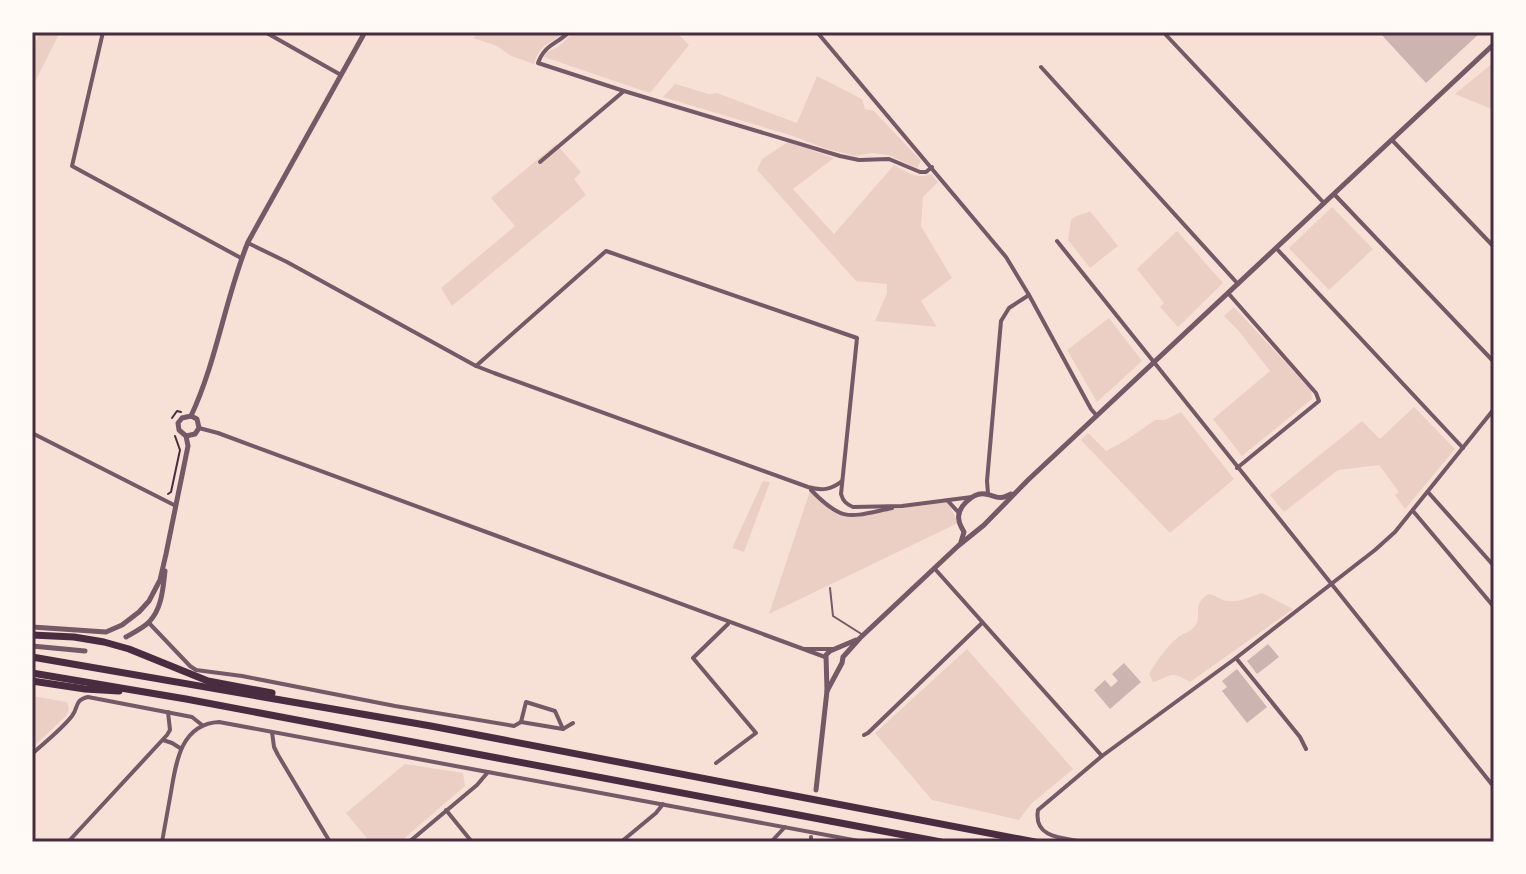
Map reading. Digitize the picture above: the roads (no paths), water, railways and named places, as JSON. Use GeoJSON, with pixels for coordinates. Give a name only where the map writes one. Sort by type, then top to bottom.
{"type":"FeatureCollection","features":[{"type":"Feature","properties":{"kind":"highway"},"geometry":{"type":"LineString","coordinates":[[32,635],[104,642],[208,681],[1035,842]]}},
{"type":"Feature","properties":{"kind":"highway"},"geometry":{"type":"LineString","coordinates":[[32,657],[431,726]]}},
{"type":"Feature","properties":{"kind":"highway"},"geometry":{"type":"LineString","coordinates":[[32,673],[941,842]]}},
{"type":"Feature","properties":{"kind":"highway"},"geometry":{"type":"LineString","coordinates":[[32,681],[85,689],[158,694]]}},
{"type":"Feature","properties":{"kind":"street"},"geometry":{"type":"LineString","coordinates":[[103,32],[72,166],[241,258]]}},
{"type":"Feature","properties":{"kind":"street"},"geometry":{"type":"LineString","coordinates":[[265,32],[341,75]]}},
{"type":"Feature","properties":{"kind":"street"},"geometry":{"type":"LineString","coordinates":[[191,416],[201,394],[248,242],[365,32]]}},
{"type":"Feature","properties":{"kind":"street"},"geometry":{"type":"LineString","coordinates":[[569,32],[546,48],[538,63],[840,156],[859,160],[889,159],[920,172],[932,167]]}},
{"type":"Feature","properties":{"kind":"street"},"geometry":{"type":"LineString","coordinates":[[817,32],[999,248],[1097,416]]}},
{"type":"Feature","properties":{"kind":"street"},"geometry":{"type":"LineString","coordinates":[[1166,35],[1324,203]]}},
{"type":"Feature","properties":{"kind":"street"},"geometry":{"type":"LineString","coordinates":[[827,691],[843,657],[862,637],[1494,44]]}},
{"type":"Feature","properties":{"kind":"street"},"geometry":{"type":"LineString","coordinates":[[1041,67],[1238,284]]}},
{"type":"Feature","properties":{"kind":"street"},"geometry":{"type":"LineString","coordinates":[[540,162],[624,91]]}},
{"type":"Feature","properties":{"kind":"street"},"geometry":{"type":"LineString","coordinates":[[1392,140],[1494,247]]}},
{"type":"Feature","properties":{"kind":"street"},"geometry":{"type":"LineString","coordinates":[[1334,194],[1494,362]]}},
{"type":"Feature","properties":{"kind":"street"},"geometry":{"type":"LineString","coordinates":[[1057,241],[1494,787]]}},
{"type":"Feature","properties":{"kind":"street"},"geometry":{"type":"LineString","coordinates":[[248,242],[476,366],[808,487],[821,491],[842,481]]}},
{"type":"Feature","properties":{"kind":"street"},"geometry":{"type":"LineString","coordinates":[[1276,248],[1463,448]]}},
{"type":"Feature","properties":{"kind":"street"},"geometry":{"type":"LineString","coordinates":[[476,366],[606,251],[857,338],[841,494],[843,500],[853,507],[902,506],[982,494],[1004,498],[1017,490]]}},
{"type":"Feature","properties":{"kind":"street"},"geometry":{"type":"LineString","coordinates":[[1228,293],[1316,393],[1319,401],[1237,468]]}},
{"type":"Feature","properties":{"kind":"street"},"geometry":{"type":"LineString","coordinates":[[995,513],[997,505],[990,496],[987,481],[1001,321],[1009,308],[1029,295]]}},
{"type":"Feature","properties":{"kind":"street"},"geometry":{"type":"LineString","coordinates":[[1085,842],[1043,832],[1036,816],[1042,804],[1375,550],[1413,511],[1494,409]]}},
{"type":"Feature","properties":{"kind":"street"},"geometry":{"type":"LineString","coordinates":[[32,627],[106,632],[115,630],[139,612],[155,592],[166,554],[188,446],[178,423],[185,416],[191,416],[197,419],[199,428],[195,434],[186,436]]}},
{"type":"Feature","properties":{"kind":"street"},"geometry":{"type":"LineString","coordinates":[[199,428],[373,489],[803,649],[826,660],[832,667],[840,665]]}},
{"type":"Feature","properties":{"kind":"street"},"geometry":{"type":"LineString","coordinates":[[32,433],[176,506]]}},
{"type":"Feature","properties":{"kind":"street"},"geometry":{"type":"LineString","coordinates":[[808,487],[827,505],[850,517],[902,506]]}},
{"type":"Feature","properties":{"kind":"street"},"geometry":{"type":"LineString","coordinates":[[1428,492],[1494,566]]}},
{"type":"Feature","properties":{"kind":"street"},"geometry":{"type":"LineString","coordinates":[[958,546],[963,538],[959,513],[972,497]]}},
{"type":"Feature","properties":{"kind":"street"},"geometry":{"type":"LineString","coordinates":[[948,501],[959,513]]}},
{"type":"Feature","properties":{"kind":"street"},"geometry":{"type":"LineString","coordinates":[[1413,511],[1494,607]]}},
{"type":"Feature","properties":{"kind":"street"},"geometry":{"type":"LineString","coordinates":[[963,528],[976,530]]}},
{"type":"Feature","properties":{"kind":"street"},"geometry":{"type":"LineString","coordinates":[[126,637],[149,623],[158,608],[166,554]]}},
{"type":"Feature","properties":{"kind":"street"},"geometry":{"type":"LineString","coordinates":[[935,569],[1102,756]]}},
{"type":"Feature","properties":{"kind":"street"},"geometry":{"type":"LineString","coordinates":[[139,612],[190,666],[204,672],[242,676],[514,726],[521,722],[563,729],[573,723]]}},
{"type":"Feature","properties":{"kind":"street"},"geometry":{"type":"LineString","coordinates":[[716,763],[756,733],[693,658],[729,623]]}},
{"type":"Feature","properties":{"kind":"street"},"geometry":{"type":"LineString","coordinates":[[864,735],[982,623]]}},
{"type":"Feature","properties":{"kind":"street"},"geometry":{"type":"LineString","coordinates":[[816,790],[827,691],[827,652],[862,637]]}},
{"type":"Feature","properties":{"kind":"street"},"geometry":{"type":"LineString","coordinates":[[32,646],[85,651]]}},
{"type":"Feature","properties":{"kind":"street"},"geometry":{"type":"LineString","coordinates":[[803,649],[834,649],[843,657]]}},
{"type":"Feature","properties":{"kind":"street"},"geometry":{"type":"LineString","coordinates":[[1236,658],[1300,737],[1306,749]]}},
{"type":"Feature","properties":{"kind":"street"},"geometry":{"type":"LineString","coordinates":[[32,754],[76,712],[78,701],[82,698],[192,717],[202,725]]}},
{"type":"Feature","properties":{"kind":"street"},"geometry":{"type":"LineString","coordinates":[[521,722],[526,702],[555,711],[563,729]]}},
{"type":"Feature","properties":{"kind":"street"},"geometry":{"type":"LineString","coordinates":[[68,842],[163,740],[170,730],[168,712]]}},
{"type":"Feature","properties":{"kind":"street"},"geometry":{"type":"LineString","coordinates":[[162,842],[180,748],[187,737],[210,722],[864,842]]}},
{"type":"Feature","properties":{"kind":"street"},"geometry":{"type":"LineString","coordinates":[[272,732],[278,755],[330,842]]}},
{"type":"Feature","properties":{"kind":"street"},"geometry":{"type":"LineString","coordinates":[[163,740],[180,748]]}},
{"type":"Feature","properties":{"kind":"street"},"geometry":{"type":"LineString","coordinates":[[409,842],[477,785],[488,771]]}},
{"type":"Feature","properties":{"kind":"street"},"geometry":{"type":"LineString","coordinates":[[621,842],[663,804]]}},
{"type":"Feature","properties":{"kind":"street"},"geometry":{"type":"LineString","coordinates":[[446,810],[472,842]]}},
{"type":"Feature","properties":{"kind":"street"},"geometry":{"type":"LineString","coordinates":[[771,842],[785,827]]}},
{"type":"Feature","properties":{"kind":"lane"},"geometry":{"type":"LineString","coordinates":[[830,588],[833,616],[862,637]]}}]}
